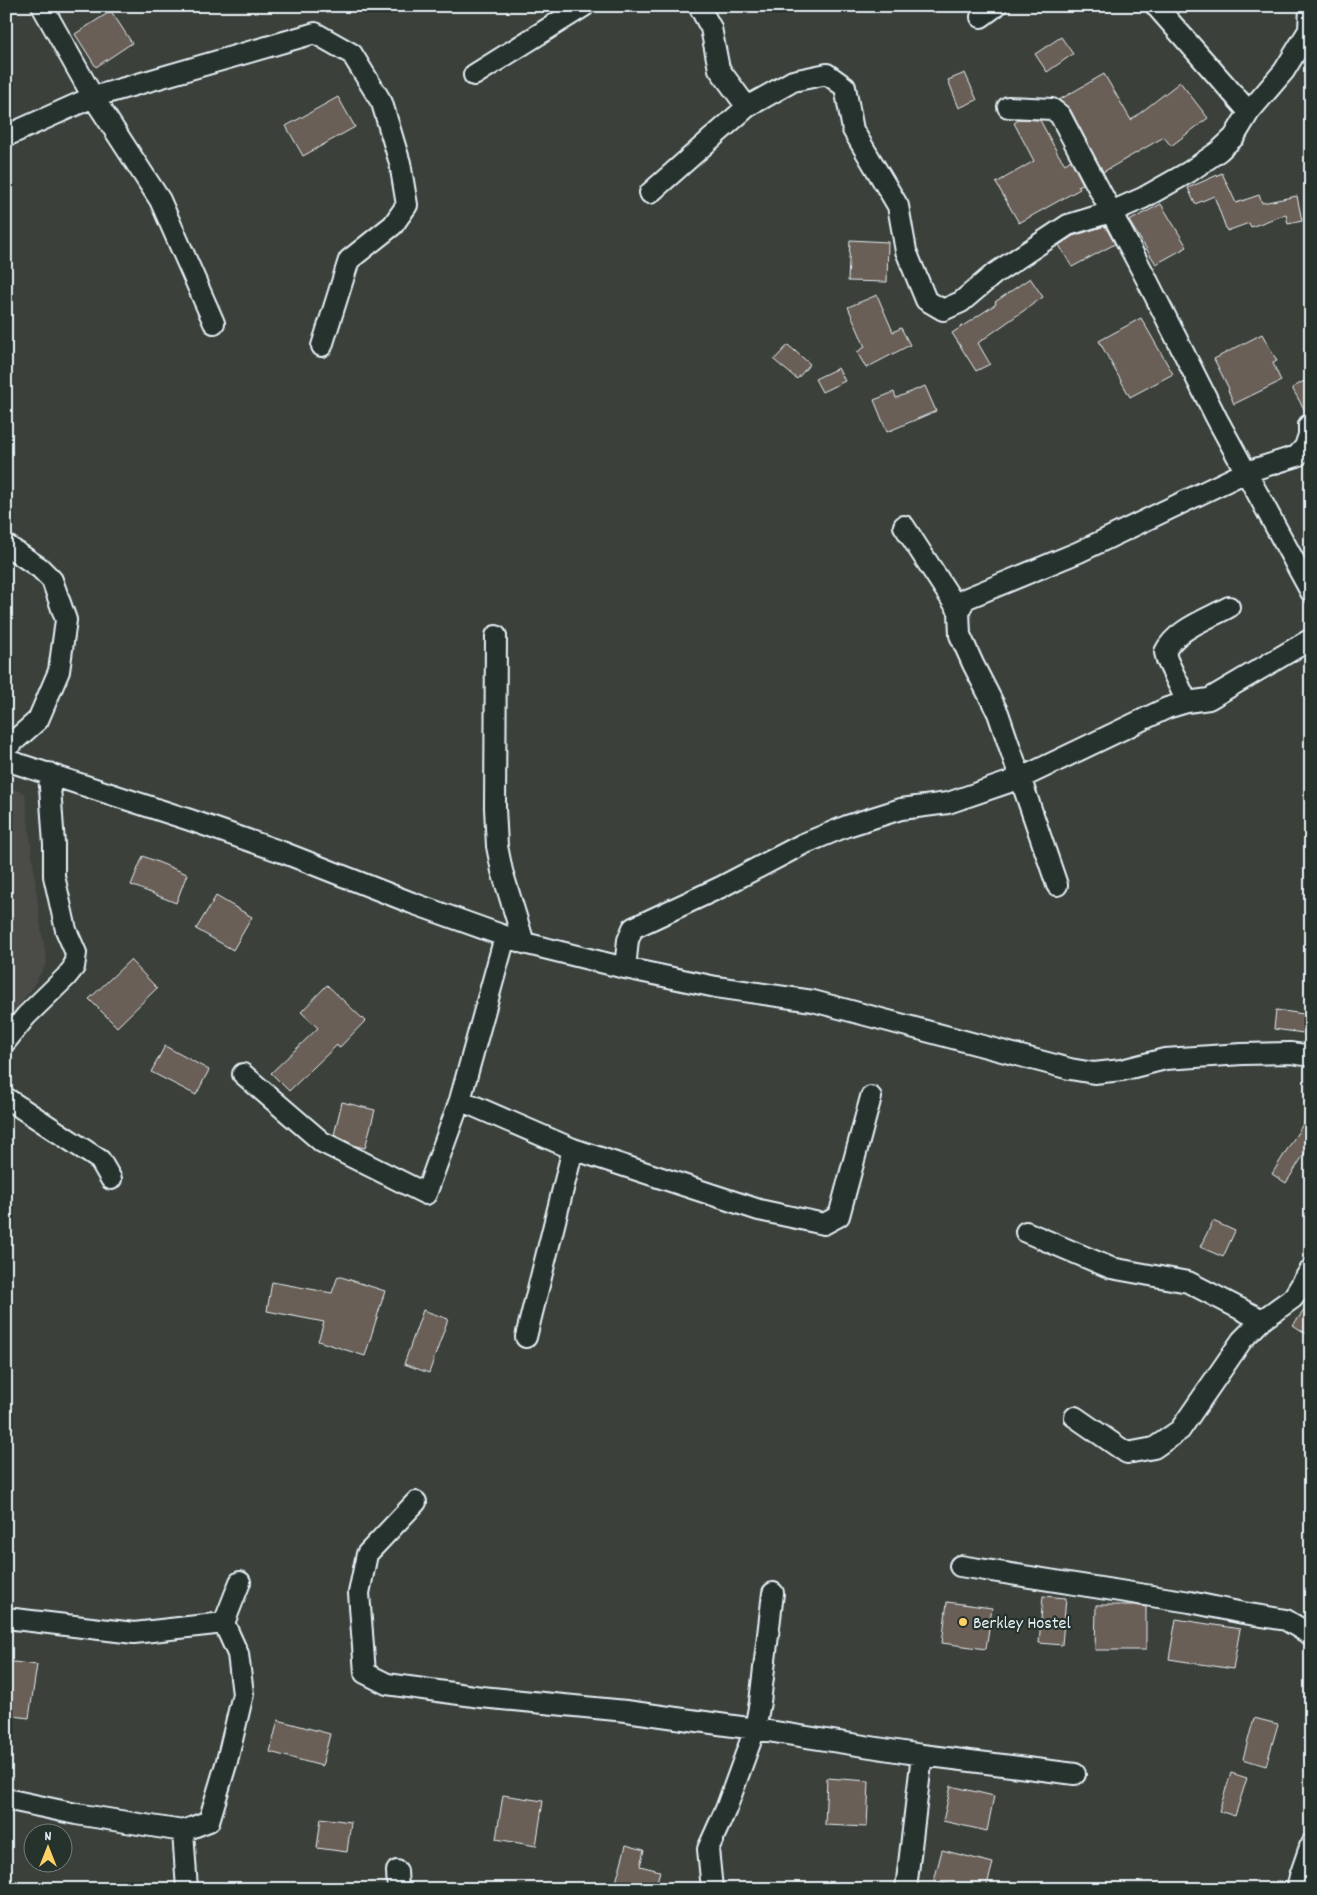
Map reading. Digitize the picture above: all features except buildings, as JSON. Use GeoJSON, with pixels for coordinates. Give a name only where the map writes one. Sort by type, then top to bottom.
{"type":"FeatureCollection","features":[{"type":"Feature","properties":{"kind":"street"},"geometry":{"type":"LineString","coordinates":[[474,75],[584,6]]}},
{"type":"Feature","properties":{"kind":"street"},"geometry":{"type":"LineString","coordinates":[[699,6],[711,28],[719,69],[747,107]]}},
{"type":"Feature","properties":{"kind":"street"},"geometry":{"type":"LineString","coordinates":[[1156,6],[1249,112]]}},
{"type":"Feature","properties":{"kind":"street"},"geometry":{"type":"LineString","coordinates":[[650,193],[747,107],[793,81],[826,74],[845,88],[853,130],[898,206],[906,251],[926,300],[943,310],[961,302],[994,274],[1068,225],[1111,212],[1151,194],[1190,172],[1219,151],[1234,137],[1249,112],[1284,71],[1309,30],[1310,6]]}},
{"type":"Feature","properties":{"kind":"street"},"geometry":{"type":"LineString","coordinates":[[49,10],[93,96],[160,200],[214,323]]}},
{"type":"Feature","properties":{"kind":"street"},"geometry":{"type":"LineString","coordinates":[[6,136],[93,96],[315,33],[352,54],[382,103],[400,163],[407,205],[393,225],[349,260],[322,346]]}},
{"type":"Feature","properties":{"kind":"street"},"geometry":{"type":"LineString","coordinates":[[1008,107],[1052,109],[1060,115],[1146,278],[1217,419],[1311,592]]}},
{"type":"Feature","properties":{"kind":"street"},"geometry":{"type":"LineString","coordinates":[[1058,885],[998,713],[960,635],[959,611],[965,599],[1079,552],[1246,472],[1297,456],[1305,447],[1309,435],[1309,425]]}},
{"type":"Feature","properties":{"kind":"street"},"geometry":{"type":"LineString","coordinates":[[904,526],[959,611]]}},
{"type":"Feature","properties":{"kind":"street"},"geometry":{"type":"LineString","coordinates":[[6,545],[40,568],[52,580],[66,620],[59,671],[38,720],[6,748]]}},
{"type":"Feature","properties":{"kind":"street"},"geometry":{"type":"LineString","coordinates":[[1187,702],[1165,652],[1169,644],[1188,630],[1229,607]]}},
{"type":"Feature","properties":{"kind":"street"},"geometry":{"type":"LineString","coordinates":[[496,636],[495,808],[497,846],[502,871],[524,943]]}},
{"type":"Feature","properties":{"kind":"street"},"geometry":{"type":"LineString","coordinates":[[625,968],[628,940],[633,928],[721,887],[803,844],[847,826],[901,809],[948,803],[1021,778],[1167,708],[1187,702],[1209,699],[1311,639]]}},
{"type":"Feature","properties":{"kind":"street"},"geometry":{"type":"LineString","coordinates":[[6,760],[282,852],[524,943],[625,968],[716,986],[813,1001],[1070,1069],[1086,1072],[1122,1070],[1166,1059],[1232,1054],[1291,1053],[1311,1056]]}},
{"type":"Feature","properties":{"kind":"street"},"geometry":{"type":"LineString","coordinates":[[6,1041],[26,1016],[74,967],[76,953],[66,930],[54,876],[54,844],[49,773]]}},
{"type":"Feature","properties":{"kind":"street"},"geometry":{"type":"LineString","coordinates":[[243,1074],[322,1142],[426,1194],[460,1100],[505,937]]}},
{"type":"Feature","properties":{"kind":"street"},"geometry":{"type":"LineString","coordinates":[[460,1100],[573,1150],[759,1210],[824,1224],[839,1216],[871,1097]]}},
{"type":"Feature","properties":{"kind":"street"},"geometry":{"type":"LineString","coordinates":[[6,1098],[100,1160],[110,1179]]}},
{"type":"Feature","properties":{"kind":"street"},"geometry":{"type":"LineString","coordinates":[[526,1338],[573,1150]]}},
{"type":"Feature","properties":{"kind":"street"},"geometry":{"type":"LineString","coordinates":[[1026,1232],[1112,1268],[1188,1282],[1262,1320]]}},
{"type":"Feature","properties":{"kind":"street"},"geometry":{"type":"LineString","coordinates":[[1075,1417],[1128,1453],[1154,1448],[1180,1430],[1242,1340],[1262,1320],[1293,1298],[1311,1270]]}},
{"type":"Feature","properties":{"kind":"street"},"geometry":{"type":"LineString","coordinates":[[416,1502],[367,1554],[359,1593],[365,1673],[387,1684],[481,1697],[626,1711],[922,1755],[1075,1774]]}},
{"type":"Feature","properties":{"kind":"street"},"geometry":{"type":"LineString","coordinates":[[960,1566],[1190,1602],[1286,1620],[1311,1635]]}},
{"type":"Feature","properties":{"kind":"street"},"geometry":{"type":"LineString","coordinates":[[6,1799],[76,1814],[183,1831],[209,1821],[227,1761],[243,1694],[238,1654],[224,1623],[240,1582]]}},
{"type":"Feature","properties":{"kind":"street"},"geometry":{"type":"LineString","coordinates":[[712,1889],[708,1848],[726,1809],[755,1729],[760,1702],[772,1593]]}},
{"type":"Feature","properties":{"kind":"street"},"geometry":{"type":"LineString","coordinates":[[6,1618],[134,1633],[224,1623]]}},
{"type":"Feature","properties":{"kind":"street"},"geometry":{"type":"LineString","coordinates":[[906,1889],[922,1755]]}},
{"type":"Feature","properties":{"kind":"street"},"geometry":{"type":"LineString","coordinates":[[183,1831],[187,1889]]}},
{"type":"Feature","properties":{"kind":"street"},"geometry":{"type":"LineString","coordinates":[[1297,1889],[1311,1844]]}},
{"type":"Feature","properties":{"kind":"shaded area"},"geometry":{"type":"Polygon","coordinates":[[[6,787],[25,793],[40,922],[47,962],[31,990],[6,1021],[6,787]]]}},
{"type":"Feature","properties":{"kind":"place","name":"Berkley Hostel"},"geometry":{"type":"Point","coordinates":[963,1622]}}]}
